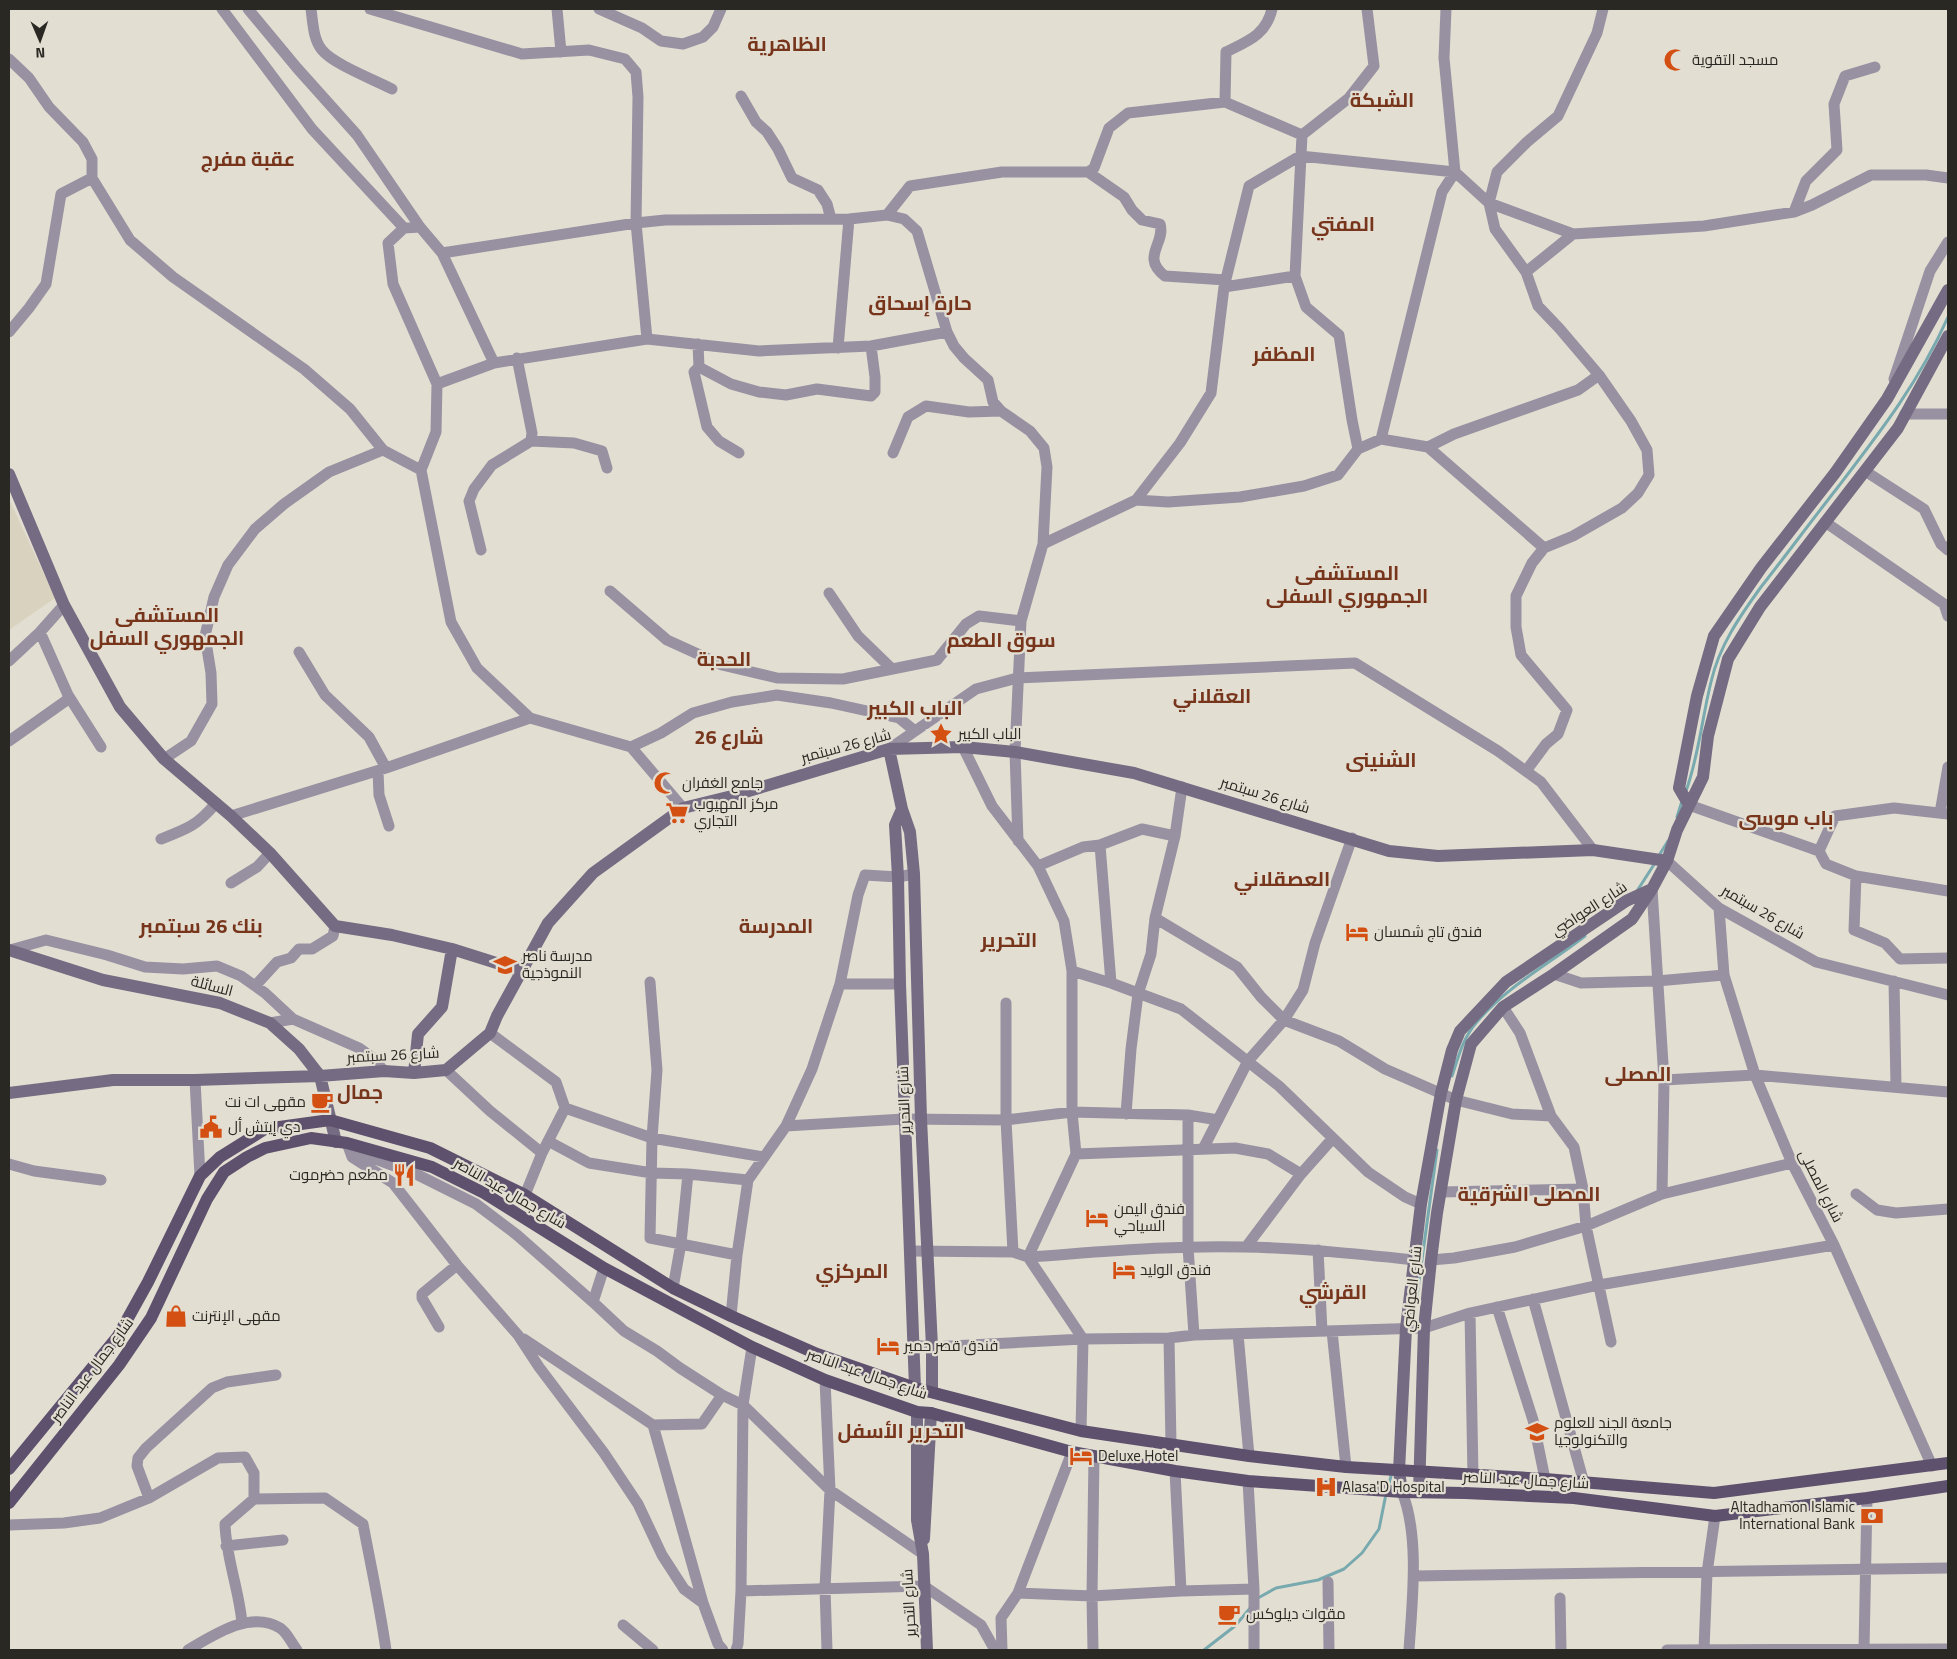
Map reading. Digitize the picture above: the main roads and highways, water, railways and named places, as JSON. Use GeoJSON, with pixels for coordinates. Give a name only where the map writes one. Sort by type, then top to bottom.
{"type":"FeatureCollection","features":[{"type":"Feature","properties":{"kind":"main road"},"geometry":{"type":"LineString","coordinates":[[1689,806],[1680,788],[1697,696],[1714,636],[1761,568],[1835,473],[1887,399],[1948,290]]}},
{"type":"Feature","properties":{"kind":"main road"},"geometry":{"type":"LineString","coordinates":[[1652,889],[1667,861],[1677,830],[1703,777],[1708,736],[1728,659],[1760,608],[1898,428],[1948,336]]}},
{"type":"Feature","properties":{"kind":"main road"},"geometry":{"type":"LineString","coordinates":[[1887,399],[1906,414]]}},
{"type":"Feature","properties":{"kind":"main road"},"geometry":{"type":"LineString","coordinates":[[9,474],[64,605],[120,707],[164,760],[232,816],[270,853],[335,926],[392,935],[452,949],[522,971]]}},
{"type":"Feature","properties":{"kind":"main road","name":"شارع 26 سبتمبر"},"geometry":{"type":"LineString","coordinates":[[9,1093],[113,1080],[195,1080],[320,1076],[384,1071],[414,1073],[446,1070],[490,1033],[497,1016],[548,923],[593,873],[683,808],[732,796],[889,749],[963,747],[1015,752],[1134,773],[1389,850],[1438,856],[1593,850],[1667,861]]}},
{"type":"Feature","properties":{"kind":"main road","name":"شارع التحرير"},"geometry":{"type":"LineString","coordinates":[[889,749],[902,809],[910,832],[914,874],[921,1119],[932,1347],[932,1392]]}},
{"type":"Feature","properties":{"kind":"main road","name":"شارع التحرير"},"geometry":{"type":"LineString","coordinates":[[902,809],[895,825],[915,1388]]}},
{"type":"Feature","properties":{"kind":"main road","name":"شارع العواضي"},"geometry":{"type":"LineString","coordinates":[[1419,1492],[1424,1328],[1431,1260],[1456,1100],[1471,1044],[1503,1007],[1632,919],[1652,889]]}},
{"type":"Feature","properties":{"kind":"main road","name":"شارع العواضي"},"geometry":{"type":"LineString","coordinates":[[1402,1492],[1399,1470],[1406,1328],[1420,1204],[1441,1093],[1452,1050],[1460,1031],[1506,982],[1626,901],[1652,889]]}},
{"type":"Feature","properties":{"kind":"main road"},"geometry":{"type":"LineString","coordinates":[[414,1073],[418,1034],[442,1007],[452,949]]}},
{"type":"Feature","properties":{"kind":"main road","name":"السائلة"},"geometry":{"type":"LineString","coordinates":[[9,950],[103,980],[220,1003],[270,1023],[299,1049],[320,1076],[330,1120],[344,1145]]}},
{"type":"Feature","properties":{"kind":"main road","name":"شارع جمال عبد الناصر"},"geometry":{"type":"LineString","coordinates":[[9,1469],[118,1336],[148,1282],[200,1176],[220,1157],[265,1129],[330,1120],[430,1148],[525,1195],[673,1288],[817,1354],[915,1388],[1081,1431],[1249,1456],[1346,1467],[1545,1479],[1714,1493],[1948,1463]]}},
{"type":"Feature","properties":{"kind":"main road","name":"شارع جمال عبد الناصر"},"geometry":{"type":"LineString","coordinates":[[9,1502],[119,1365],[151,1318],[207,1199],[224,1172],[265,1148],[312,1138],[432,1167],[484,1193],[604,1268],[752,1347],[825,1380],[916,1412],[932,1413],[1072,1452],[1175,1471],[1248,1481],[1402,1492],[1574,1498],[1715,1516],[1867,1498],[1948,1486]]}},
{"type":"Feature","properties":{"kind":"main road","name":"شارع التحرير"},"geometry":{"type":"LineString","coordinates":[[916,1412],[917,1520],[923,1554],[927,1650]]}},
{"type":"Feature","properties":{"kind":"main road","name":"شارع التحرير"},"geometry":{"type":"LineString","coordinates":[[923,1554],[927,1521],[932,1413]]}},
{"type":"Feature","properties":{"kind":"waterway"},"geometry":{"type":"LineString","coordinates":[[1686,791],[1694,764],[1715,669],[1731,632],[1761,587],[1869,446],[1912,385],[1937,341],[1948,317]]}},
{"type":"Feature","properties":{"kind":"waterway"},"geometry":{"type":"LineString","coordinates":[[1677,817],[1682,801]]}},
{"type":"Feature","properties":{"kind":"waterway"},"geometry":{"type":"LineString","coordinates":[[1658,857],[1668,841]]}},
{"type":"Feature","properties":{"kind":"waterway"},"geometry":{"type":"LineString","coordinates":[[1637,891],[1655,863]]}},
{"type":"Feature","properties":{"kind":"waterway"},"geometry":{"type":"LineString","coordinates":[[1452,1076],[1461,1048],[1468,1035],[1488,1010],[1514,987],[1585,936]]}},
{"type":"Feature","properties":{"kind":"waterway"},"geometry":{"type":"LineString","coordinates":[[1413,1325],[1437,1150]]}},
{"type":"Feature","properties":{"kind":"waterway"},"geometry":{"type":"LineString","coordinates":[[1388,1488],[1392,1472]]}},
{"type":"Feature","properties":{"kind":"waterway"},"geometry":{"type":"LineString","coordinates":[[1258,1598],[1276,1588],[1318,1580],[1344,1569],[1362,1553],[1379,1529],[1386,1494]]}},
{"type":"Feature","properties":{"kind":"waterway"},"geometry":{"type":"LineString","coordinates":[[1204,1650],[1235,1626],[1251,1607]]}},
{"type":"Feature","properties":{"kind":"place","name":"مسجد التقوية"},"geometry":{"type":"Point","coordinates":[1675,60]}},
{"type":"Feature","properties":{"kind":"place","name":"الباب الكبير"},"geometry":{"type":"Point","coordinates":[941,734]}},
{"type":"Feature","properties":{"kind":"place","name":"جامع الغفران"},"geometry":{"type":"Point","coordinates":[665,783]}},
{"type":"Feature","properties":{"kind":"place","name":"مركز المهيوب التجاري"},"geometry":{"type":"Point","coordinates":[677,813]}},
{"type":"Feature","properties":{"kind":"place","name":"فندق تاج شمسان"},"geometry":{"type":"Point","coordinates":[1357,932]}},
{"type":"Feature","properties":{"kind":"place","name":"مدرسة ناصر النموذجية"},"geometry":{"type":"Point","coordinates":[505,965]}},
{"type":"Feature","properties":{"kind":"place","name":"مقهى ات نت"},"geometry":{"type":"Point","coordinates":[322,1102]}},
{"type":"Feature","properties":{"kind":"place","name":"دي إيتش أل"},"geometry":{"type":"Point","coordinates":[211,1127]}},
{"type":"Feature","properties":{"kind":"place","name":"مطعم حضرموت"},"geometry":{"type":"Point","coordinates":[404,1175]}},
{"type":"Feature","properties":{"kind":"place","name":"فندق اليمن السياحي"},"geometry":{"type":"Point","coordinates":[1097,1218]}},
{"type":"Feature","properties":{"kind":"place","name":"فندق الوليد"},"geometry":{"type":"Point","coordinates":[1124,1270]}},
{"type":"Feature","properties":{"kind":"place","name":"مقهى الإنترنت"},"geometry":{"type":"Point","coordinates":[176,1316]}},
{"type":"Feature","properties":{"kind":"place","name":"فندق قصر حمير"},"geometry":{"type":"Point","coordinates":[888,1346]}},
{"type":"Feature","properties":{"kind":"place","name":"جامعة الجند للعلوم والتكنولوجيا"},"geometry":{"type":"Point","coordinates":[1537,1432]}},
{"type":"Feature","properties":{"kind":"place","name":"Deluxe Hotel"},"geometry":{"type":"Point","coordinates":[1081,1456]}},
{"type":"Feature","properties":{"kind":"place","name":"Alasa'D Hospital"},"geometry":{"type":"Point","coordinates":[1326,1487]}},
{"type":"Feature","properties":{"kind":"place","name":"Altadhamon Islamic International Bank"},"geometry":{"type":"Point","coordinates":[1872,1516]}},
{"type":"Feature","properties":{"kind":"place","name":"مقوات ديلوكس"},"geometry":{"type":"Point","coordinates":[1229,1614]}},
{"type":"Feature","properties":{"kind":"district","name":"الظاهرية"},"geometry":{"type":"Point","coordinates":[787,44]}},
{"type":"Feature","properties":{"kind":"district","name":"الشبكة"},"geometry":{"type":"Point","coordinates":[1382,100]}},
{"type":"Feature","properties":{"kind":"district","name":"عقبة مفرج"},"geometry":{"type":"Point","coordinates":[248,159]}},
{"type":"Feature","properties":{"kind":"district","name":"المفتي"},"geometry":{"type":"Point","coordinates":[1343,224]}},
{"type":"Feature","properties":{"kind":"district","name":"حارة إسحاق"},"geometry":{"type":"Point","coordinates":[920,303]}},
{"type":"Feature","properties":{"kind":"district","name":"المظفر"},"geometry":{"type":"Point","coordinates":[1284,354]}},
{"type":"Feature","properties":{"kind":"district","name":"المستشفى الجمهوري السفلى"},"geometry":{"type":"Point","coordinates":[1347,584]}},
{"type":"Feature","properties":{"kind":"district","name":"المستشفى الجمهوري السفل"},"geometry":{"type":"Point","coordinates":[167,626]}},
{"type":"Feature","properties":{"kind":"district","name":"سوق الطعم"},"geometry":{"type":"Point","coordinates":[1001,640]}},
{"type":"Feature","properties":{"kind":"district","name":"الحدبة"},"geometry":{"type":"Point","coordinates":[724,659]}},
{"type":"Feature","properties":{"kind":"district","name":"العقلاني"},"geometry":{"type":"Point","coordinates":[1212,696]}},
{"type":"Feature","properties":{"kind":"district","name":"الباب الكبير"},"geometry":{"type":"Point","coordinates":[915,708]}},
{"type":"Feature","properties":{"kind":"district","name":"شارع 26"},"geometry":{"type":"Point","coordinates":[729,737]}},
{"type":"Feature","properties":{"kind":"district","name":"الشنينى"},"geometry":{"type":"Point","coordinates":[1381,760]}},
{"type":"Feature","properties":{"kind":"district","name":"باب موسى"},"geometry":{"type":"Point","coordinates":[1786,818]}},
{"type":"Feature","properties":{"kind":"district","name":"العصقلاني"},"geometry":{"type":"Point","coordinates":[1282,879]}},
{"type":"Feature","properties":{"kind":"district","name":"بنك 26 سبتمبر"},"geometry":{"type":"Point","coordinates":[201,926]}},
{"type":"Feature","properties":{"kind":"district","name":"المدرسة"},"geometry":{"type":"Point","coordinates":[776,926]}},
{"type":"Feature","properties":{"kind":"district","name":"التحرير"},"geometry":{"type":"Point","coordinates":[1009,940]}},
{"type":"Feature","properties":{"kind":"district","name":"المصلى"},"geometry":{"type":"Point","coordinates":[1638,1074]}},
{"type":"Feature","properties":{"kind":"district","name":"جمال"},"geometry":{"type":"Point","coordinates":[360,1092]}},
{"type":"Feature","properties":{"kind":"district","name":"المصلى الشرقية"},"geometry":{"type":"Point","coordinates":[1529,1194]}},
{"type":"Feature","properties":{"kind":"district","name":"المركزي"},"geometry":{"type":"Point","coordinates":[852,1271]}},
{"type":"Feature","properties":{"kind":"district","name":"القرشي"},"geometry":{"type":"Point","coordinates":[1333,1292]}},
{"type":"Feature","properties":{"kind":"district","name":"التحرير الأسفل"},"geometry":{"type":"Point","coordinates":[901,1431]}}]}
